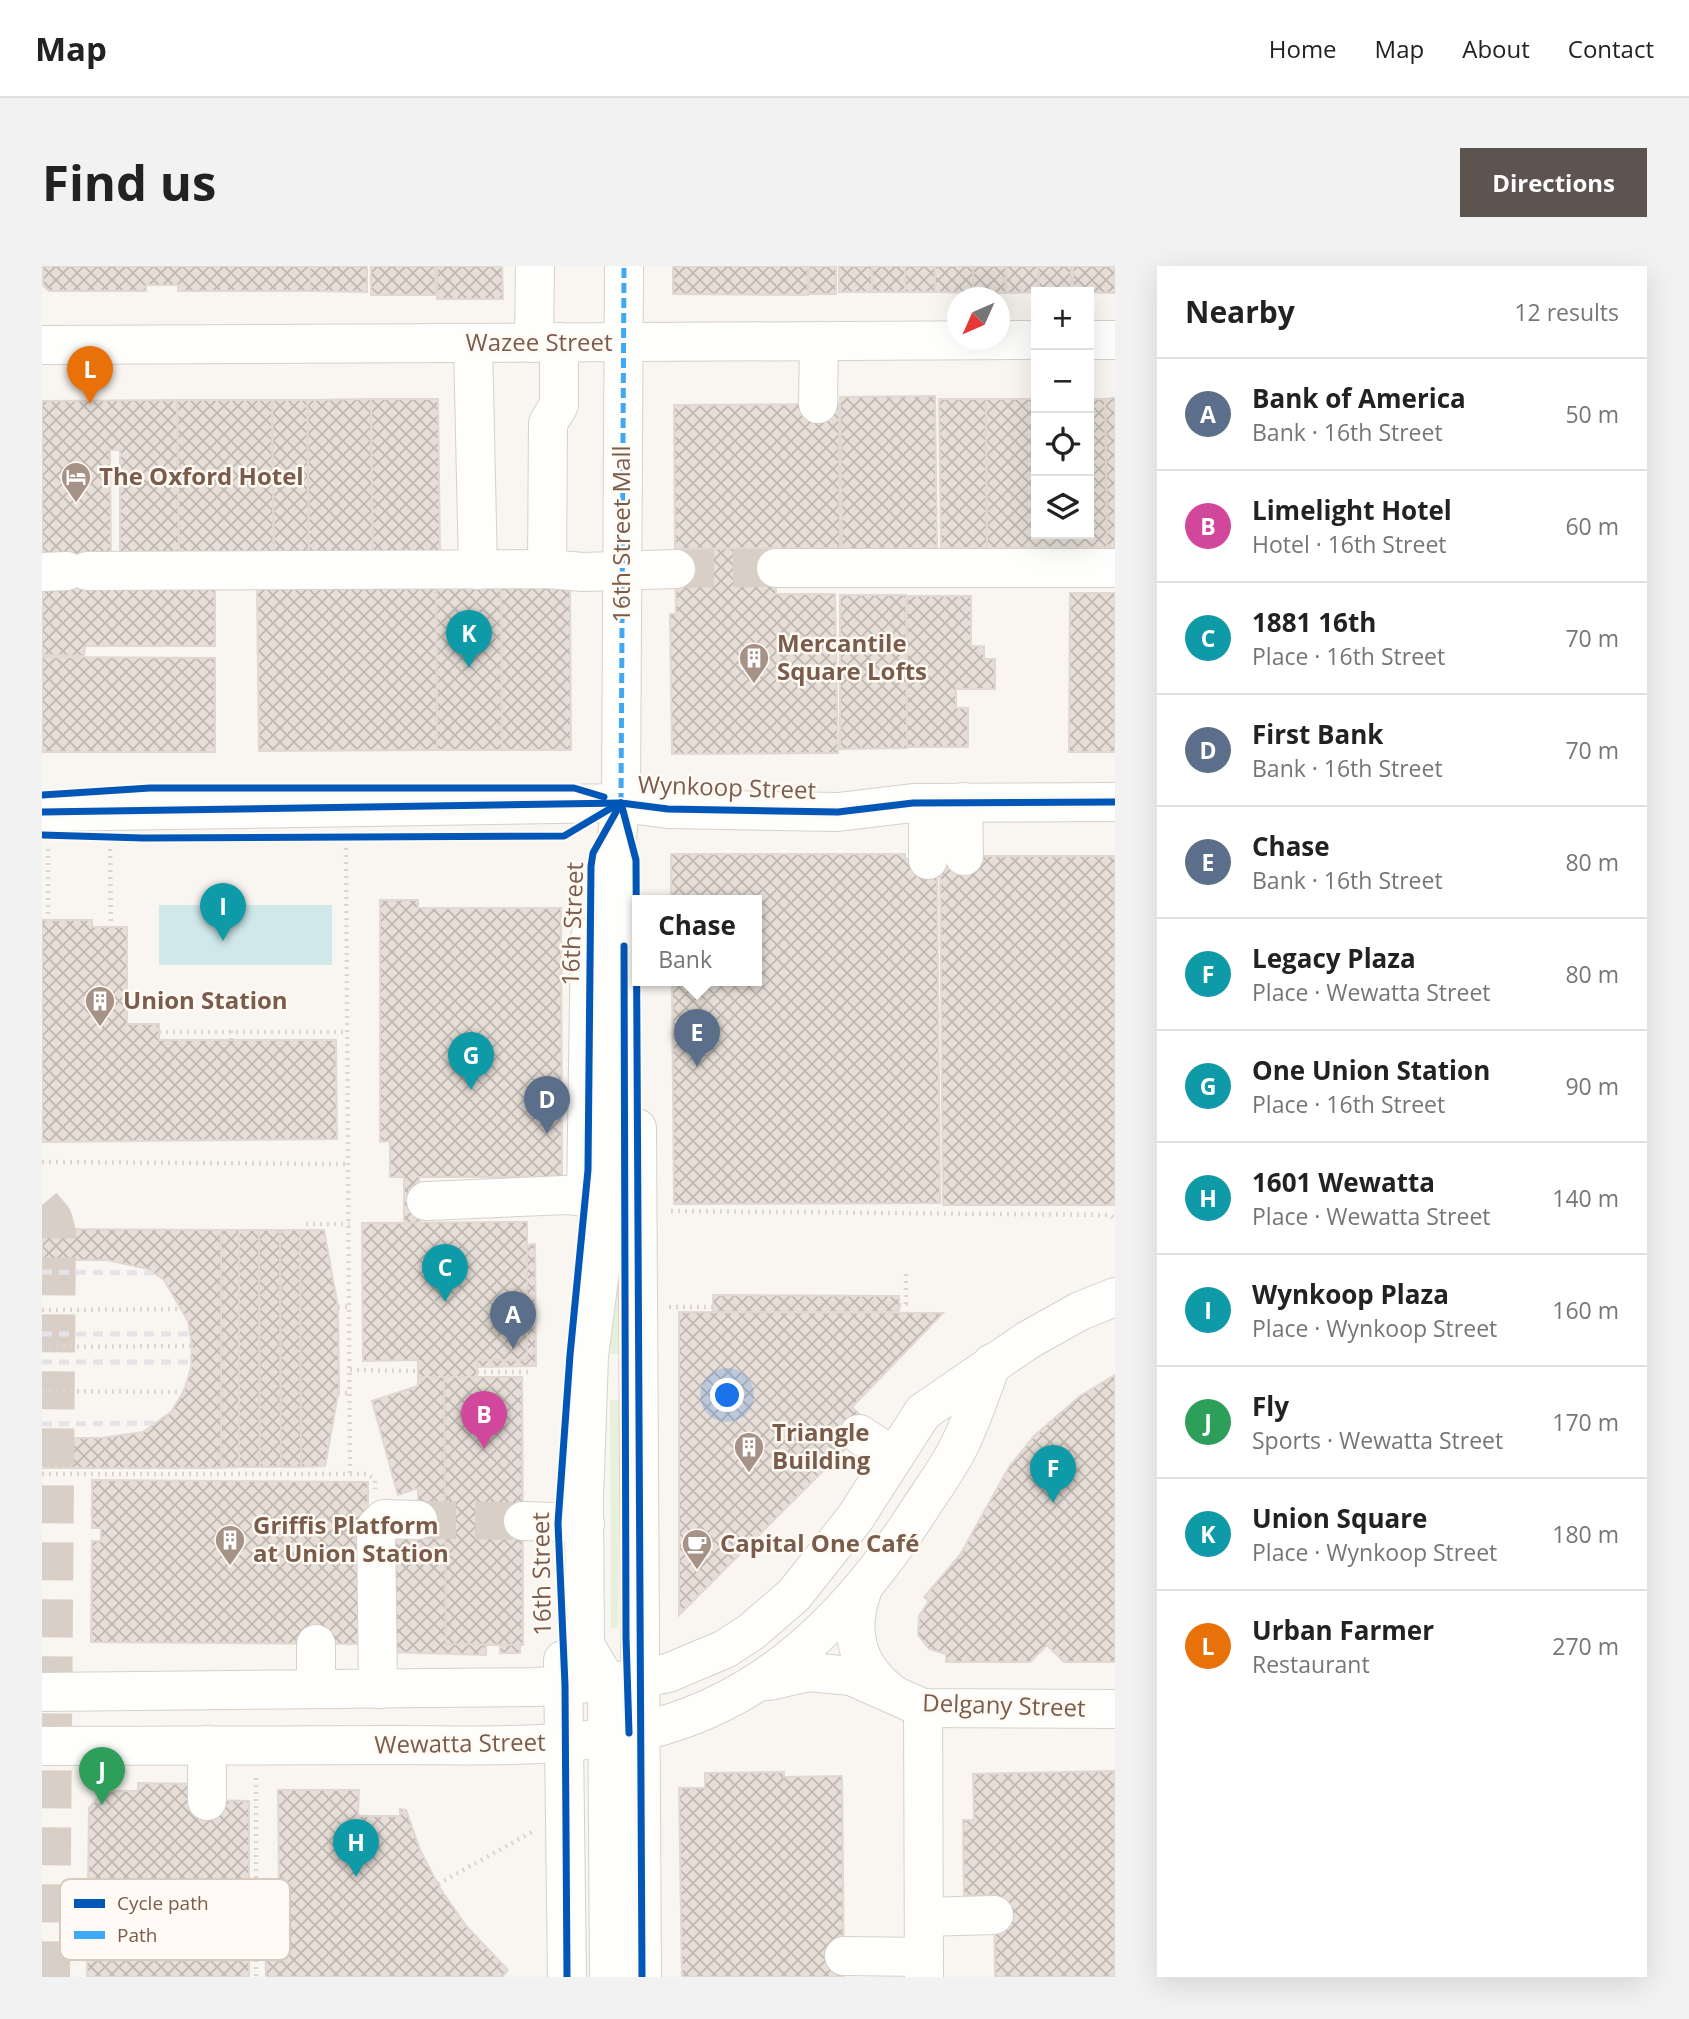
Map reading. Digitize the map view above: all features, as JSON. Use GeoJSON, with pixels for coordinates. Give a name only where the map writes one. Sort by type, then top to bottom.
{"type":"FeatureCollection","features":[{"type":"Feature","properties":{"kind":"street"},"geometry":{"type":"LineString","coordinates":[[535,266],[546,343],[559,405],[548,423],[547,569]]}},
{"type":"Feature","properties":{"kind":"street","name":"16th Street Mall"},"geometry":{"type":"LineString","coordinates":[[621,803],[624,266]]}},
{"type":"Feature","properties":{"kind":"street","name":"Wazee Street"},"geometry":{"type":"LineString","coordinates":[[42,345],[1031,340]]}},
{"type":"Feature","properties":{"kind":"street"},"geometry":{"type":"LineString","coordinates":[[1094,340],[1115,340]]}},
{"type":"Feature","properties":{"kind":"street"},"geometry":{"type":"LineString","coordinates":[[818,404],[819,341]]}},
{"type":"Feature","properties":{"kind":"street"},"geometry":{"type":"LineString","coordinates":[[473,343],[478,570]]}},
{"type":"Feature","properties":{"kind":"street"},"geometry":{"type":"LineString","coordinates":[[776,568],[1115,568]]}},
{"type":"Feature","properties":{"kind":"street"},"geometry":{"type":"LineString","coordinates":[[66,571],[547,569],[583,572],[676,569]]}},
{"type":"Feature","properties":{"kind":"street","name":"Wynkoop Street"},"geometry":{"type":"LineString","coordinates":[[42,812],[621,803],[668,809],[838,812],[935,803],[1115,802]]}},
{"type":"Feature","properties":{"kind":"street"},"geometry":{"type":"LineString","coordinates":[[621,803],[636,860],[636,895]]}},
{"type":"Feature","properties":{"kind":"street","name":"16th Street"},"geometry":{"type":"LineString","coordinates":[[597,1198],[620,1115],[614,861],[621,803]]}},
{"type":"Feature","properties":{"kind":"street","name":"16th Street"},"geometry":{"type":"LineString","coordinates":[[567,1977],[565,1685],[555,1522],[589,1356],[597,1198],[591,866],[593,853],[621,803]]}},
{"type":"Feature","properties":{"kind":"street"},"geometry":{"type":"LineString","coordinates":[[935,803],[935,858],[935,803]]}},
{"type":"Feature","properties":{"kind":"street"},"geometry":{"type":"LineString","coordinates":[[609,1977],[624,1734],[634,986]]}},
{"type":"Feature","properties":{"kind":"street"},"geometry":{"type":"LineString","coordinates":[[426,1200],[597,1198]]}},
{"type":"Feature","properties":{"kind":"street"},"geometry":{"type":"LineString","coordinates":[[42,1692],[565,1685],[668,1673],[724,1649],[783,1604],[818,1568],[923,1412],[992,1363],[1080,1311],[1115,1297]]}},
{"type":"Feature","properties":{"kind":"street","name":"Wewatta Street"},"geometry":{"type":"LineString","coordinates":[[42,1746],[566,1742],[624,1734],[700,1714],[749,1689],[785,1664],[823,1633],[864,1587],[894,1548],[961,1444],[992,1363]]}},
{"type":"Feature","properties":{"kind":"street"},"geometry":{"type":"LineString","coordinates":[[859,1434],[894,1457]]}},
{"type":"Feature","properties":{"kind":"street"},"geometry":{"type":"LineString","coordinates":[[378,1689],[376,1527],[384,1519],[418,1520]]}},
{"type":"Feature","properties":{"kind":"street","name":"16th Street"},"geometry":{"type":"LineString","coordinates":[[555,1522],[585,1646],[625,1680]]}},
{"type":"Feature","properties":{"kind":"street","name":"Delgany Street"},"geometry":{"type":"LineString","coordinates":[[864,1587],[856,1613],[855,1639],[868,1671],[908,1701]]}},
{"type":"Feature","properties":{"kind":"street"},"geometry":{"type":"LineString","coordinates":[[316,1643],[316,1689]]}},
{"type":"Feature","properties":{"kind":"street","name":"Delgany Street"},"geometry":{"type":"LineString","coordinates":[[749,1689],[788,1675],[830,1672],[871,1682],[908,1701],[1115,1709]]}},
{"type":"Feature","properties":{"kind":"street"},"geometry":{"type":"LineString","coordinates":[[844,1956],[924,1967],[924,1917],[908,1701]]}},
{"type":"Feature","properties":{"kind":"street"},"geometry":{"type":"LineString","coordinates":[[624,1734],[642,1977]]}},
{"type":"Feature","properties":{"kind":"street"},"geometry":{"type":"LineString","coordinates":[[207,1745],[207,1801]]}},
{"type":"Feature","properties":{"kind":"street"},"geometry":{"type":"LineString","coordinates":[[924,1917],[994,1915]]}},
{"type":"Feature","properties":{"kind":"path"},"geometry":{"type":"LineString","coordinates":[[346,848],[350,1474]]}},
{"type":"Feature","properties":{"kind":"path"},"geometry":{"type":"LineString","coordinates":[[48,849],[48,920]]}},
{"type":"Feature","properties":{"kind":"path"},"geometry":{"type":"LineString","coordinates":[[110,849],[111,927]]}},
{"type":"Feature","properties":{"kind":"path"},"geometry":{"type":"LineString","coordinates":[[231,1031],[231,1040]]}},
{"type":"Feature","properties":{"kind":"path"},"geometry":{"type":"LineString","coordinates":[[159,1032],[348,1032]]}},
{"type":"Feature","properties":{"kind":"path"},"geometry":{"type":"LineString","coordinates":[[42,1162],[349,1164]]}},
{"type":"Feature","properties":{"kind":"path"},"geometry":{"type":"LineString","coordinates":[[660,1211],[1110,1215],[1115,1219]]}},
{"type":"Feature","properties":{"kind":"path"},"geometry":{"type":"LineString","coordinates":[[306,1224],[349,1224]]}},
{"type":"Feature","properties":{"kind":"path"},"geometry":{"type":"LineString","coordinates":[[899,1305],[906,1304],[906,1273]]}},
{"type":"Feature","properties":{"kind":"path"},"geometry":{"type":"LineString","coordinates":[[338,1307],[350,1307]]}},
{"type":"Feature","properties":{"kind":"path"},"geometry":{"type":"LineString","coordinates":[[665,1307],[713,1307]]}},
{"type":"Feature","properties":{"kind":"path"},"geometry":{"type":"LineString","coordinates":[[42,1310],[182,1308]]}},
{"type":"Feature","properties":{"kind":"path"},"geometry":{"type":"LineString","coordinates":[[42,1347],[192,1346]]}},
{"type":"Feature","properties":{"kind":"path"},"geometry":{"type":"LineString","coordinates":[[340,1346],[350,1346]]}},
{"type":"Feature","properties":{"kind":"path"},"geometry":{"type":"LineString","coordinates":[[350,1370],[418,1371]]}},
{"type":"Feature","properties":{"kind":"path"},"geometry":{"type":"LineString","coordinates":[[477,1372],[532,1373]]}},
{"type":"Feature","properties":{"kind":"path"},"geometry":{"type":"LineString","coordinates":[[42,1391],[184,1392]]}},
{"type":"Feature","properties":{"kind":"path"},"geometry":{"type":"LineString","coordinates":[[338,1393],[350,1393]]}},
{"type":"Feature","properties":{"kind":"path"},"geometry":{"type":"LineString","coordinates":[[42,1474],[368,1474],[376,1480]]}},
{"type":"Feature","properties":{"kind":"path"},"geometry":{"type":"LineString","coordinates":[[256,1773],[256,1879]]}},
{"type":"Feature","properties":{"kind":"path"},"geometry":{"type":"LineString","coordinates":[[438,1884],[537,1829]]}},
{"type":"Feature","properties":{"kind":"green space"},"geometry":{"type":"Polygon","coordinates":[[[620,1250],[619,1354],[611,1354],[610,1341],[620,1250]]]}},
{"type":"Feature","properties":{"kind":"green space"},"geometry":{"type":"Polygon","coordinates":[[[610,1400],[619,1400],[618,1628],[611,1628],[610,1400]]]}},
{"type":"Feature","properties":{"kind":"water"},"geometry":{"type":"Polygon","coordinates":[[[159,905],[332,905],[332,965],[159,965],[159,905]]]}},
{"type":"Feature","properties":{"kind":"building"},"geometry":{"type":"Polygon","coordinates":[[[43,266],[310,266],[310,291],[178,291],[178,285],[146,285],[146,291],[49,291],[43,285],[43,266]]]}},
{"type":"Feature","properties":{"kind":"building"},"geometry":{"type":"Polygon","coordinates":[[[310,266],[367,266],[367,292],[310,291],[310,266]]]}},
{"type":"Feature","properties":{"kind":"building"},"geometry":{"type":"Polygon","coordinates":[[[371,266],[435,266],[436,295],[371,295],[371,266]]]}},
{"type":"Feature","properties":{"kind":"building"},"geometry":{"type":"Polygon","coordinates":[[[437,266],[502,266],[503,299],[437,299],[437,266]]]}},
{"type":"Feature","properties":{"kind":"building"},"geometry":{"type":"Polygon","coordinates":[[[673,266],[808,266],[808,295],[673,294],[673,266]]]}},
{"type":"Feature","properties":{"kind":"building"},"geometry":{"type":"Polygon","coordinates":[[[809,266],[836,266],[836,294],[809,294],[809,266]]]}},
{"type":"Feature","properties":{"kind":"building"},"geometry":{"type":"Polygon","coordinates":[[[839,266],[872,266],[872,292],[839,292],[839,266]]]}},
{"type":"Feature","properties":{"kind":"building"},"geometry":{"type":"Polygon","coordinates":[[[872,266],[905,266],[905,292],[872,292],[872,266]]]}},
{"type":"Feature","properties":{"kind":"building"},"geometry":{"type":"Polygon","coordinates":[[[905,266],[935,266],[935,292],[905,292],[905,266]]]}},
{"type":"Feature","properties":{"kind":"building"},"geometry":{"type":"Polygon","coordinates":[[[935,266],[973,266],[973,287],[947,287],[947,292],[935,292],[935,266]]]}},
{"type":"Feature","properties":{"kind":"building"},"geometry":{"type":"Polygon","coordinates":[[[973,266],[1006,266],[1006,287],[973,287],[973,266]]]}},
{"type":"Feature","properties":{"kind":"building"},"geometry":{"type":"Polygon","coordinates":[[[1006,266],[1038,266],[1039,287],[1031,287],[1031,292],[1010,293],[1010,287],[1006,287],[1006,266]]]}},
{"type":"Feature","properties":{"kind":"building"},"geometry":{"type":"Polygon","coordinates":[[[1038,266],[1071,266],[1071,287],[1039,287],[1038,266]]]}},
{"type":"Feature","properties":{"kind":"building"},"geometry":{"type":"Polygon","coordinates":[[[1073,266],[1115,266],[1115,293],[1094,292],[1094,287],[1073,287],[1073,266]]]}},
{"type":"Feature","properties":{"kind":"building"},"geometry":{"type":"Polygon","coordinates":[[[935,396],[937,548],[842,549],[840,397],[935,396]]]}},
{"type":"Feature","properties":{"kind":"building"},"geometry":{"type":"Polygon","coordinates":[[[1115,398],[1115,548],[1107,547],[1105,399],[1115,398]]]}},
{"type":"Feature","properties":{"kind":"building"},"geometry":{"type":"Polygon","coordinates":[[[371,399],[373,557],[309,557],[307,400],[371,399]]]}},
{"type":"Feature","properties":{"kind":"building"},"geometry":{"type":"Polygon","coordinates":[[[371,399],[438,399],[440,557],[373,557],[371,399]]]}},
{"type":"Feature","properties":{"kind":"building"},"geometry":{"type":"Polygon","coordinates":[[[939,399],[986,399],[987,548],[941,548],[939,399]]]}},
{"type":"Feature","properties":{"kind":"building"},"geometry":{"type":"Polygon","coordinates":[[[986,399],[1031,399],[1031,539],[1094,539],[1094,399],[1105,399],[1107,547],[987,548],[986,399]]]}},
{"type":"Feature","properties":{"kind":"building"},"geometry":{"type":"Polygon","coordinates":[[[177,400],[272,400],[274,558],[179,558],[177,400]]]}},
{"type":"Feature","properties":{"kind":"building","name":"The Oxford Hotel"},"geometry":{"type":"Polygon","coordinates":[[[177,400],[179,562],[120,562],[120,450],[110,450],[111,563],[42,563],[42,401],[177,400]]]}},
{"type":"Feature","properties":{"kind":"building"},"geometry":{"type":"Polygon","coordinates":[[[272,400],[307,400],[309,557],[274,558],[272,400]]]}},
{"type":"Feature","properties":{"kind":"building"},"geometry":{"type":"Polygon","coordinates":[[[839,404],[840,548],[675,549],[674,405],[839,404]]]}},
{"type":"Feature","properties":{"kind":"building","name":"Mercantile Square Lofts"},"geometry":{"type":"Polygon","coordinates":[[[775,548],[776,594],[835,594],[838,753],[672,754],[670,614],[676,614],[675,549],[775,548]]]}},
{"type":"Feature","properties":{"kind":"building"},"geometry":{"type":"Polygon","coordinates":[[[42,584],[215,584],[215,646],[85,646],[84,656],[42,655],[42,584]]]}},
{"type":"Feature","properties":{"kind":"building"},"geometry":{"type":"Polygon","coordinates":[[[570,586],[571,750],[502,750],[501,587],[570,586]]]}},
{"type":"Feature","properties":{"kind":"building"},"geometry":{"type":"Polygon","coordinates":[[[436,587],[501,587],[502,750],[437,750],[436,587]]]}},
{"type":"Feature","properties":{"kind":"building"},"geometry":{"type":"Polygon","coordinates":[[[436,587],[437,750],[259,751],[257,588],[436,587]]]}},
{"type":"Feature","properties":{"kind":"building"},"geometry":{"type":"Polygon","coordinates":[[[1070,593],[1115,593],[1115,752],[1069,752],[1070,593]]]}},
{"type":"Feature","properties":{"kind":"building"},"geometry":{"type":"Polygon","coordinates":[[[840,595],[906,595],[907,748],[840,749],[840,595]]]}},
{"type":"Feature","properties":{"kind":"building"},"geometry":{"type":"Polygon","coordinates":[[[907,596],[971,596],[971,646],[984,646],[984,659],[995,659],[995,689],[956,689],[956,708],[968,708],[968,747],[907,747],[907,596]]]}},
{"type":"Feature","properties":{"kind":"building"},"geometry":{"type":"Polygon","coordinates":[[[42,657],[215,658],[215,752],[42,752],[42,657]]]}},
{"type":"Feature","properties":{"kind":"building"},"geometry":{"type":"Polygon","coordinates":[[[671,854],[905,854],[905,859],[937,860],[940,1203],[674,1204],[672,986],[762,986],[762,895],[671,895],[671,854]]]}},
{"type":"Feature","properties":{"kind":"building"},"geometry":{"type":"Polygon","coordinates":[[[940,856],[1115,856],[1115,1205],[943,1205],[940,856]]]}},
{"type":"Feature","properties":{"kind":"building"},"geometry":{"type":"Polygon","coordinates":[[[380,900],[418,900],[418,908],[561,908],[562,1177],[419,1177],[420,1223],[404,1223],[404,1177],[390,1177],[390,1141],[380,1142],[380,900]]]}},
{"type":"Feature","properties":{"kind":"building","name":"Union Station"},"geometry":{"type":"Polygon","coordinates":[[[42,920],[92,920],[92,927],[127,927],[127,1024],[159,1024],[159,1040],[336,1040],[337,1139],[42,1142],[42,920]]]}},
{"type":"Feature","properties":{"kind":"building"},"geometry":{"type":"Polygon","coordinates":[[[527,1222],[527,1360],[477,1360],[477,1377],[418,1377],[418,1360],[363,1361],[362,1223],[527,1222]]]}},
{"type":"Feature","properties":{"kind":"building"},"geometry":{"type":"Polygon","coordinates":[[[42,1229],[221,1230],[221,1468],[42,1468],[42,1438],[102,1438],[143,1432],[171,1412],[184,1391],[191,1368],[192,1346],[188,1321],[164,1280],[148,1269],[107,1260],[42,1260],[42,1229]]]}},
{"type":"Feature","properties":{"kind":"building"},"geometry":{"type":"Polygon","coordinates":[[[221,1230],[239,1230],[239,1467],[221,1468],[221,1230]]]}},
{"type":"Feature","properties":{"kind":"building"},"geometry":{"type":"Polygon","coordinates":[[[239,1230],[259,1230],[260,1467],[239,1467],[239,1230]]]}},
{"type":"Feature","properties":{"kind":"building"},"geometry":{"type":"Polygon","coordinates":[[[259,1230],[280,1230],[281,1467],[260,1467],[259,1230]]]}},
{"type":"Feature","properties":{"kind":"building"},"geometry":{"type":"Polygon","coordinates":[[[280,1230],[300,1230],[301,1467],[281,1467],[280,1230]]]}},
{"type":"Feature","properties":{"kind":"building"},"geometry":{"type":"Polygon","coordinates":[[[300,1230],[324,1230],[338,1307],[339,1389],[325,1466],[301,1467],[300,1230]]]}},
{"type":"Feature","properties":{"kind":"building"},"geometry":{"type":"Polygon","coordinates":[[[535,1244],[536,1366],[477,1367],[477,1360],[527,1360],[527,1245],[535,1244]]]}},
{"type":"Feature","properties":{"kind":"building"},"geometry":{"type":"Polygon","coordinates":[[[713,1295],[899,1296],[899,1312],[713,1312],[713,1295]]]}},
{"type":"Feature","properties":{"kind":"building","name":"Triangle Building"},"geometry":{"type":"Polygon","coordinates":[[[679,1312],[943,1313],[852,1407],[870,1424],[679,1615],[679,1312]]]}},
{"type":"Feature","properties":{"kind":"building"},"geometry":{"type":"Polygon","coordinates":[[[1115,1375],[1115,1662],[1064,1662],[1047,1645],[1030,1662],[946,1662],[946,1654],[929,1649],[918,1635],[919,1616],[929,1601],[924,1597],[960,1555],[1009,1467],[1034,1436],[1080,1396],[1115,1375]]]}},
{"type":"Feature","properties":{"kind":"building"},"geometry":{"type":"Polygon","coordinates":[[[418,1377],[522,1377],[523,1645],[520,1645],[520,1653],[500,1653],[500,1645],[486,1645],[486,1655],[384,1652],[383,1520],[418,1520],[418,1488],[398,1495],[372,1401],[418,1386],[418,1377]]]}},
{"type":"Feature","properties":{"kind":"building"},"geometry":{"type":"Polygon","coordinates":[[[444,1377],[522,1377],[523,1645],[446,1644],[444,1377]]]}},
{"type":"Feature","properties":{"kind":"building","name":"Griffis Platform at Union Station"},"geometry":{"type":"Polygon","coordinates":[[[92,1480],[368,1482],[368,1644],[91,1642],[92,1541],[101,1541],[101,1528],[92,1528],[92,1480]]]}},
{"type":"Feature","properties":{"kind":"building"},"geometry":{"type":"Polygon","coordinates":[[[1115,1771],[1115,1977],[995,1977],[994,1895],[964,1896],[963,1820],[974,1820],[973,1774],[1115,1771]]]}},
{"type":"Feature","properties":{"kind":"building"},"geometry":{"type":"Polygon","coordinates":[[[784,1772],[784,1777],[842,1776],[844,1977],[682,1977],[679,1788],[705,1788],[705,1773],[784,1772]]]}},
{"type":"Feature","properties":{"kind":"building"},"geometry":{"type":"Polygon","coordinates":[[[138,1783],[200,1784],[200,1800],[249,1801],[249,1879],[88,1879],[89,1808],[105,1791],[138,1791],[138,1783]]]}},
{"type":"Feature","properties":{"kind":"building"},"geometry":{"type":"Polygon","coordinates":[[[278,1790],[359,1790],[358,1816],[400,1816],[400,1809],[406,1810],[420,1850],[441,1890],[467,1927],[508,1970],[502,1977],[266,1977],[266,1960],[290,1960],[290,1879],[279,1879],[278,1790]]]}},
{"type":"Feature","properties":{"kind":"building"},"geometry":{"type":"Polygon","coordinates":[[[87,1960],[249,1960],[249,1977],[87,1977],[87,1960]]]}},
{"type":"Feature","properties":{"kind":"tunnel"},"geometry":{"type":"LineString","coordinates":[[676,569],[776,568]]}},
{"type":"Feature","properties":{"kind":"tunnel"},"geometry":{"type":"LineString","coordinates":[[42,1205],[53,1218],[57,1232],[51,1977]]}},
{"type":"Feature","properties":{"kind":"tunnel"},"geometry":{"type":"LineString","coordinates":[[418,1520],[523,1521]]}},
{"type":"Feature","properties":{"kind":"railway"},"geometry":{"type":"LineString","coordinates":[[42,1272],[153,1273]]}},
{"type":"Feature","properties":{"kind":"railway"},"geometry":{"type":"LineString","coordinates":[[42,1334],[190,1334]]}},
{"type":"Feature","properties":{"kind":"railway"},"geometry":{"type":"LineString","coordinates":[[42,1362],[192,1362]]}},
{"type":"Feature","properties":{"kind":"railway"},"geometry":{"type":"LineString","coordinates":[[42,1424],[155,1423]]}},
{"type":"Feature","properties":{"kind":"marked path"},"geometry":{"type":"LineString","coordinates":[[621,803],[624,266]]}},
{"type":"Feature","properties":{"kind":"cycle path"},"geometry":{"type":"LineString","coordinates":[[42,795],[150,788],[574,788],[604,797]]}},
{"type":"Feature","properties":{"kind":"cycle path"},"geometry":{"type":"LineString","coordinates":[[42,812],[621,803],[668,809],[838,812],[913,803],[1115,802]]}},
{"type":"Feature","properties":{"kind":"cycle path"},"geometry":{"type":"LineString","coordinates":[[621,803],[636,860],[636,895]]}},
{"type":"Feature","properties":{"kind":"cycle path"},"geometry":{"type":"LineString","coordinates":[[567,1977],[565,1685],[558,1523],[570,1355],[588,1170],[591,866],[593,853],[621,803]]}},
{"type":"Feature","properties":{"kind":"cycle path"},"geometry":{"type":"LineString","coordinates":[[42,835],[143,838],[564,836],[618,804]]}},
{"type":"Feature","properties":{"kind":"cycle path"},"geometry":{"type":"LineString","coordinates":[[624,946],[626,1637],[629,1733]]}},
{"type":"Feature","properties":{"kind":"cycle path"},"geometry":{"type":"LineString","coordinates":[[637,986],[642,1977]]}},
{"type":"Feature","properties":{"kind":"place","name":"Urban Farmer"},"geometry":{"type":"Point","coordinates":[90,404]}},
{"type":"Feature","properties":{"kind":"place","name":"The Oxford Hotel"},"geometry":{"type":"Point","coordinates":[76,504]}},
{"type":"Feature","properties":{"kind":"place","name":"Union Square"},"geometry":{"type":"Point","coordinates":[469,668]}},
{"type":"Feature","properties":{"kind":"place","name":"Mercantile Square Lofts"},"geometry":{"type":"Point","coordinates":[754,685]}},
{"type":"Feature","properties":{"kind":"place","name":"Wynkoop Plaza"},"geometry":{"type":"Point","coordinates":[223,941]}},
{"type":"Feature","properties":{"kind":"place","name":"Union Station"},"geometry":{"type":"Point","coordinates":[100,1028]}},
{"type":"Feature","properties":{"kind":"place","name":"Chase"},"geometry":{"type":"Point","coordinates":[697,1067]}},
{"type":"Feature","properties":{"kind":"place","name":"One Union Station"},"geometry":{"type":"Point","coordinates":[471,1090]}},
{"type":"Feature","properties":{"kind":"place","name":"First Bank"},"geometry":{"type":"Point","coordinates":[547,1134]}},
{"type":"Feature","properties":{"kind":"place","name":"1881 16th"},"geometry":{"type":"Point","coordinates":[445,1302]}},
{"type":"Feature","properties":{"kind":"place","name":"Bank of America"},"geometry":{"type":"Point","coordinates":[513,1349]}},
{"type":"Feature","properties":{"kind":"place","name":"Limelight Hotel"},"geometry":{"type":"Point","coordinates":[484,1449]}},
{"type":"Feature","properties":{"kind":"place","name":"Triangle Building"},"geometry":{"type":"Point","coordinates":[749,1474]}},
{"type":"Feature","properties":{"kind":"place","name":"Legacy Plaza"},"geometry":{"type":"Point","coordinates":[1053,1503]}},
{"type":"Feature","properties":{"kind":"place","name":"Griffis Platform at Union Station"},"geometry":{"type":"Point","coordinates":[230,1567]}},
{"type":"Feature","properties":{"kind":"place","name":"Capital One Café"},"geometry":{"type":"Point","coordinates":[697,1571]}},
{"type":"Feature","properties":{"kind":"place","name":"Fly"},"geometry":{"type":"Point","coordinates":[102,1805]}},
{"type":"Feature","properties":{"kind":"place","name":"1601 Wewatta"},"geometry":{"type":"Point","coordinates":[356,1877]}}]}
